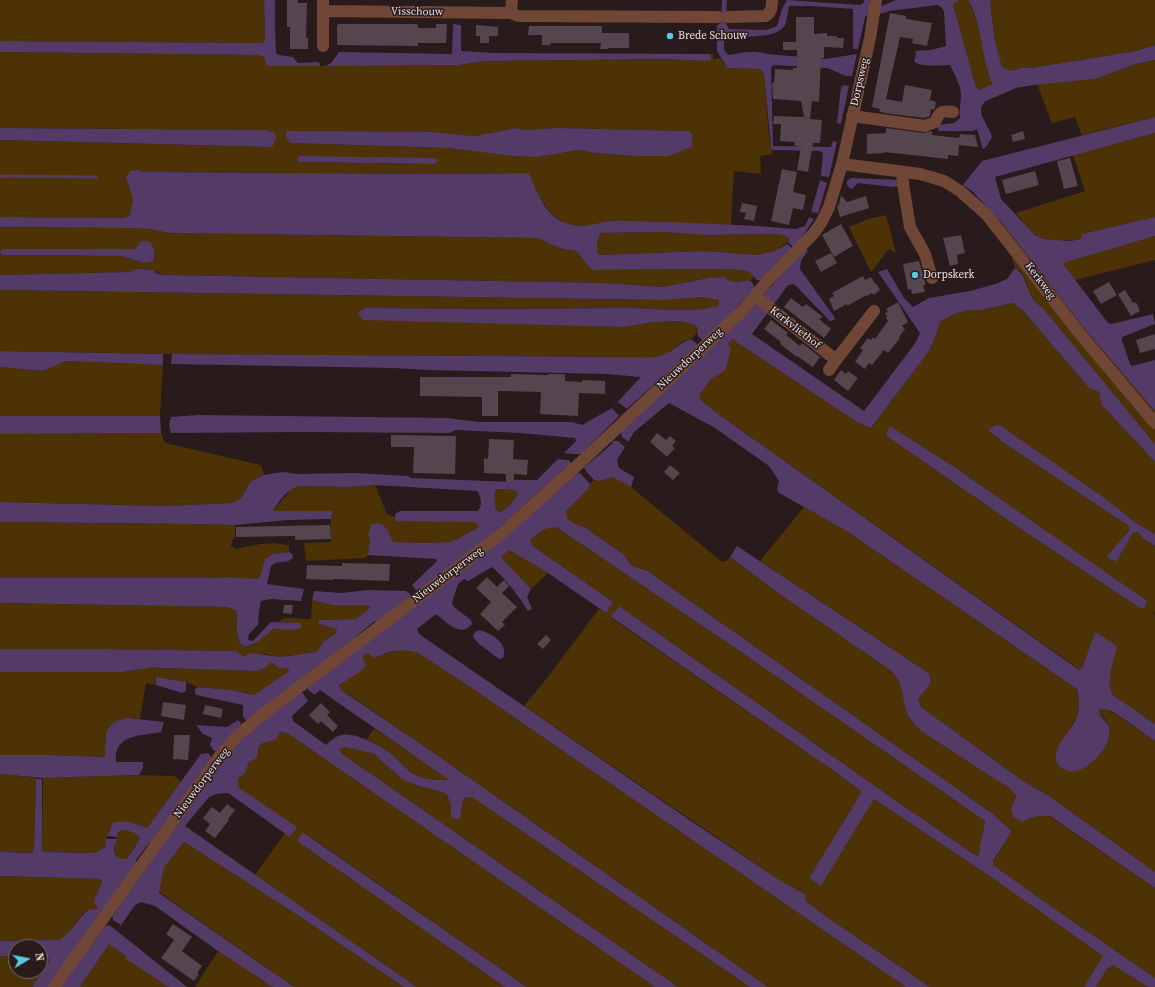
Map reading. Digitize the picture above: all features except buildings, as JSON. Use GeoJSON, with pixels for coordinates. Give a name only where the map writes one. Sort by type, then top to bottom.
{"type":"FeatureCollection","features":[{"type":"Feature","properties":{"kind":"street"},"geometry":{"type":"LineString","coordinates":[[512,0],[511,13],[518,16],[723,17],[766,16],[770,13],[772,0]]}},
{"type":"Feature","properties":{"kind":"street","name":"Dorpsweg"},"geometry":{"type":"LineString","coordinates":[[842,164],[870,38],[876,1]]}},
{"type":"Feature","properties":{"kind":"street","name":"Visschouw"},"geometry":{"type":"LineString","coordinates":[[322,46],[323,6],[511,13]]}},
{"type":"Feature","properties":{"kind":"street"},"geometry":{"type":"LineString","coordinates":[[852,116],[925,126],[934,122],[943,110],[952,112]]}},
{"type":"Feature","properties":{"kind":"street","name":"Kerkweg"},"geometry":{"type":"LineString","coordinates":[[842,164],[920,174],[952,184],[987,215],[1081,335],[1155,423]]}},
{"type":"Feature","properties":{"kind":"street","name":"Nieuwdorperweg"},"geometry":{"type":"LineString","coordinates":[[54,987],[208,772],[237,736],[258,718],[502,533],[582,461],[742,311],[821,223],[829,207],[842,164]]}},
{"type":"Feature","properties":{"kind":"street"},"geometry":{"type":"LineString","coordinates":[[902,172],[910,228],[925,254],[932,278]]}},
{"type":"Feature","properties":{"kind":"street","name":"Kerkvliethof"},"geometry":{"type":"LineString","coordinates":[[755,296],[836,360]]}},
{"type":"Feature","properties":{"kind":"street"},"geometry":{"type":"LineString","coordinates":[[828,370],[874,311]]}},
{"type":"Feature","properties":{"kind":"shaded area"},"geometry":{"type":"Polygon","coordinates":[[[0,0],[264,0],[265,41],[261,43],[0,41],[0,0]]]}},
{"type":"Feature","properties":{"kind":"shaded area"},"geometry":{"type":"Polygon","coordinates":[[[264,0],[275,0],[276,53],[279,55],[293,57],[298,63],[319,62],[320,66],[267,66],[264,57],[258,55],[0,52],[0,41],[261,43],[265,41],[264,0]]]}},
{"type":"Feature","properties":{"kind":"shaded area"},"geometry":{"type":"Polygon","coordinates":[[[722,0],[727,0],[726,19],[729,29],[766,30],[777,26],[782,9],[787,0],[860,5],[864,2],[864,0],[869,0],[871,5],[882,6],[896,0],[959,0],[953,4],[975,84],[979,90],[992,84],[976,18],[968,0],[990,0],[995,41],[1002,67],[1010,71],[1136,51],[1155,45],[1155,60],[1136,64],[1095,79],[1016,88],[986,101],[982,105],[981,109],[983,119],[992,137],[987,146],[983,149],[977,129],[972,131],[939,131],[937,125],[954,123],[960,118],[961,91],[950,65],[920,65],[914,61],[916,54],[915,51],[931,50],[946,46],[944,11],[941,7],[938,5],[889,11],[880,14],[869,13],[865,17],[858,49],[853,49],[853,9],[789,6],[785,25],[781,30],[767,35],[758,36],[727,36],[724,38],[724,50],[728,55],[757,52],[825,59],[857,54],[852,76],[846,76],[827,68],[773,65],[771,69],[773,146],[831,147],[833,141],[837,142],[829,177],[821,176],[823,153],[820,151],[772,150],[764,73],[759,69],[727,68],[717,51],[717,26],[721,22],[722,0]]]}},
{"type":"Feature","properties":{"kind":"shaded area"},"geometry":{"type":"Polygon","coordinates":[[[959,0],[968,0],[973,10],[992,84],[979,90],[975,84],[953,4],[959,0]]]}},
{"type":"Feature","properties":{"kind":"shaded area"},"geometry":{"type":"Polygon","coordinates":[[[990,0],[1155,0],[1155,45],[1136,51],[1010,71],[1002,68],[995,41],[990,0]]]}},
{"type":"Feature","properties":{"kind":"shaded area"},"geometry":{"type":"Polygon","coordinates":[[[453,24],[461,25],[461,51],[495,53],[710,54],[711,60],[485,61],[459,65],[326,66],[331,63],[339,52],[452,54],[453,24]]]}},
{"type":"Feature","properties":{"kind":"shaded area"},"geometry":{"type":"Polygon","coordinates":[[[0,52],[259,55],[264,57],[267,66],[459,65],[485,61],[669,59],[704,61],[711,56],[710,54],[713,54],[713,59],[720,58],[727,68],[759,69],[764,73],[769,138],[773,154],[760,156],[761,174],[734,171],[731,225],[613,221],[588,227],[562,222],[551,213],[536,193],[529,173],[445,174],[145,172],[137,170],[130,171],[128,186],[133,200],[130,215],[124,218],[0,217],[0,140],[272,147],[267,130],[0,128],[0,52]],[[516,128],[475,136],[431,132],[291,143],[447,148],[537,157],[580,150],[594,153],[636,156],[669,156],[692,147],[692,134],[690,131],[558,128],[523,130],[516,128]],[[438,161],[299,162],[435,164],[438,161]]]}},
{"type":"Feature","properties":{"kind":"shaded area"},"geometry":{"type":"Polygon","coordinates":[[[1155,60],[1155,117],[1082,135],[1075,117],[1052,123],[1037,84],[1095,79],[1136,64],[1155,60]]]}},
{"type":"Feature","properties":{"kind":"shaded area"},"geometry":{"type":"Polygon","coordinates":[[[844,85],[849,86],[841,124],[837,123],[841,87],[844,85]]]}},
{"type":"Feature","properties":{"kind":"shaded area"},"geometry":{"type":"Polygon","coordinates":[[[1155,117],[1155,133],[995,177],[1001,199],[1035,235],[1045,239],[1070,241],[1081,239],[1082,234],[1155,217],[1155,236],[1063,263],[1108,323],[1112,324],[1153,314],[1155,324],[1122,337],[1122,340],[1132,366],[1155,360],[1155,411],[1088,333],[1002,223],[972,191],[963,185],[982,161],[1155,117]]]}},
{"type":"Feature","properties":{"kind":"shaded area"},"geometry":{"type":"Polygon","coordinates":[[[0,128],[267,130],[275,133],[276,139],[272,147],[0,140],[0,128]]]}},
{"type":"Feature","properties":{"kind":"shaded area"},"geometry":{"type":"Polygon","coordinates":[[[516,128],[523,130],[558,128],[690,131],[692,134],[692,147],[669,156],[636,156],[594,153],[580,150],[537,157],[514,156],[447,148],[291,143],[286,138],[286,131],[431,132],[475,136],[516,128]]]}},
{"type":"Feature","properties":{"kind":"shaded area"},"geometry":{"type":"Polygon","coordinates":[[[1155,133],[1155,217],[1083,234],[1081,239],[1051,240],[1039,237],[1035,234],[1027,227],[1016,213],[1085,191],[1073,155],[1155,133]]]}},
{"type":"Feature","properties":{"kind":"shaded area"},"geometry":{"type":"Polygon","coordinates":[[[299,156],[436,158],[438,161],[435,164],[299,162],[297,160],[299,156]]]}},
{"type":"Feature","properties":{"kind":"shaded area"},"geometry":{"type":"Polygon","coordinates":[[[138,170],[145,172],[445,174],[529,173],[534,187],[551,214],[563,222],[577,226],[625,221],[728,224],[795,229],[805,226],[809,217],[814,219],[800,240],[793,247],[788,242],[789,238],[778,234],[704,235],[661,232],[601,233],[597,242],[597,252],[601,255],[705,251],[757,255],[775,251],[787,244],[792,248],[761,280],[757,280],[749,272],[742,270],[592,270],[576,251],[559,248],[538,238],[169,233],[150,229],[125,228],[0,227],[0,217],[124,218],[130,215],[133,200],[126,177],[130,171],[138,170]]]}},
{"type":"Feature","properties":{"kind":"shaded area"},"geometry":{"type":"Polygon","coordinates":[[[851,178],[897,180],[898,186],[892,187],[858,183],[852,189],[848,187],[847,184],[847,181],[851,178]]]}},
{"type":"Feature","properties":{"kind":"shaded area"},"geometry":{"type":"Polygon","coordinates":[[[820,180],[827,183],[818,213],[811,212],[820,180]]]}},
{"type":"Feature","properties":{"kind":"shaded area"},"geometry":{"type":"Polygon","coordinates":[[[886,215],[896,253],[889,249],[871,272],[849,227],[868,219],[886,215]]]}},
{"type":"Feature","properties":{"kind":"shaded area"},"geometry":{"type":"Polygon","coordinates":[[[1002,223],[1088,333],[1155,411],[1155,444],[1042,307],[1034,303],[1028,292],[1027,283],[1021,272],[1015,268],[1002,223]]]}},
{"type":"Feature","properties":{"kind":"shaded area"},"geometry":{"type":"Polygon","coordinates":[[[0,227],[125,228],[150,229],[169,233],[538,238],[559,248],[576,251],[593,270],[742,270],[749,272],[754,277],[750,281],[747,280],[737,282],[730,281],[724,277],[708,278],[663,287],[605,283],[166,275],[148,269],[130,272],[0,275],[0,250],[0,227]],[[141,241],[135,249],[0,250],[2,255],[122,256],[139,262],[153,261],[155,257],[155,252],[141,241]]]}},
{"type":"Feature","properties":{"kind":"shaded area"},"geometry":{"type":"Polygon","coordinates":[[[661,232],[704,235],[778,234],[789,238],[788,242],[775,251],[757,255],[705,251],[601,255],[597,252],[597,242],[601,233],[661,232]]]}},
{"type":"Feature","properties":{"kind":"shaded area"},"geometry":{"type":"Polygon","coordinates":[[[1155,236],[1155,260],[1075,280],[1063,265],[1063,262],[1155,236]]]}},
{"type":"Feature","properties":{"kind":"shaded area"},"geometry":{"type":"Polygon","coordinates":[[[141,241],[150,242],[155,253],[153,261],[141,262],[122,256],[2,255],[0,250],[135,249],[141,241]]]}},
{"type":"Feature","properties":{"kind":"shaded area"},"geometry":{"type":"Polygon","coordinates":[[[805,249],[808,251],[801,261],[800,269],[835,318],[834,320],[830,321],[794,284],[788,285],[752,334],[864,411],[916,342],[920,333],[878,272],[887,269],[904,298],[913,307],[929,298],[970,291],[995,284],[1007,279],[1015,268],[1020,273],[1024,278],[1032,298],[1042,307],[1155,444],[1155,462],[1101,404],[1099,392],[1089,388],[1024,312],[1012,303],[982,310],[969,310],[954,314],[940,322],[929,351],[871,428],[857,422],[738,344],[733,339],[728,344],[731,349],[725,371],[712,378],[700,394],[700,399],[714,411],[1079,670],[1082,668],[1095,632],[1117,646],[1110,677],[1113,695],[1155,724],[1155,741],[1112,711],[1103,709],[1099,710],[1109,729],[1106,746],[1091,763],[1085,767],[1072,771],[1061,768],[1057,763],[1057,750],[1059,744],[1077,716],[1079,702],[1077,689],[845,530],[779,493],[777,489],[779,481],[769,466],[715,428],[669,403],[634,432],[617,460],[619,468],[634,477],[631,487],[612,477],[599,481],[594,480],[590,484],[589,488],[566,511],[567,518],[573,523],[586,528],[623,554],[632,566],[648,571],[993,814],[1012,831],[993,861],[993,865],[1155,978],[1155,987],[1148,987],[1113,965],[1107,969],[1096,987],[1084,987],[1103,956],[991,877],[874,799],[821,886],[809,878],[861,791],[611,617],[619,606],[978,857],[985,821],[741,652],[556,527],[545,529],[530,541],[533,546],[613,602],[606,613],[548,573],[509,550],[501,557],[531,589],[527,597],[532,609],[528,611],[512,588],[492,567],[468,581],[464,579],[458,584],[452,603],[454,607],[471,620],[472,624],[468,628],[463,630],[454,628],[435,615],[417,629],[419,634],[694,823],[781,881],[805,894],[806,901],[824,915],[930,987],[906,987],[473,689],[418,653],[400,650],[374,658],[368,653],[362,657],[366,666],[339,685],[341,690],[421,744],[768,987],[750,987],[472,797],[466,797],[463,801],[460,819],[451,818],[451,805],[447,795],[442,792],[418,786],[402,779],[375,754],[345,747],[340,749],[341,753],[678,987],[655,987],[287,733],[280,732],[276,740],[263,743],[259,746],[257,758],[249,762],[245,774],[238,778],[238,787],[297,827],[290,837],[228,793],[216,794],[209,797],[185,826],[417,987],[404,987],[296,914],[184,842],[164,868],[159,893],[294,987],[273,987],[218,951],[155,906],[141,902],[135,905],[117,931],[187,987],[169,987],[126,959],[126,956],[109,944],[80,987],[60,987],[109,921],[223,759],[250,729],[554,493],[613,443],[612,441],[764,294],[805,249]],[[320,690],[292,716],[293,721],[326,745],[331,740],[341,735],[353,735],[374,743],[386,750],[414,774],[430,779],[449,780],[320,690]]]}},
{"type":"Feature","properties":{"kind":"shaded area"},"geometry":{"type":"Polygon","coordinates":[[[136,269],[153,270],[158,274],[166,275],[605,283],[663,287],[708,278],[724,277],[730,281],[737,282],[748,280],[753,283],[754,288],[704,341],[698,336],[698,328],[692,324],[673,321],[624,327],[363,320],[358,313],[365,308],[625,308],[695,310],[718,306],[719,300],[701,297],[666,300],[0,290],[0,275],[130,272],[136,269]]]}},
{"type":"Feature","properties":{"kind":"shaded area"},"geometry":{"type":"Polygon","coordinates":[[[0,290],[666,300],[701,297],[719,300],[718,306],[696,310],[624,308],[365,308],[358,313],[624,327],[673,321],[692,324],[698,328],[693,337],[683,341],[668,353],[654,357],[172,354],[0,351],[0,290]]]}},
{"type":"Feature","properties":{"kind":"shaded area"},"geometry":{"type":"Polygon","coordinates":[[[1012,303],[1024,312],[1089,388],[1099,392],[1101,404],[1155,462],[1155,534],[1136,523],[998,424],[989,430],[1004,443],[1129,526],[1129,531],[1106,557],[1116,562],[1133,533],[1138,532],[1143,538],[1155,546],[1155,724],[1113,695],[1109,688],[1110,679],[1095,632],[1080,670],[714,411],[700,399],[700,394],[712,378],[725,371],[728,344],[733,339],[738,344],[857,422],[871,428],[929,351],[940,322],[954,314],[969,310],[982,310],[1012,303]],[[890,426],[888,437],[1028,534],[1137,606],[1147,602],[953,466],[890,426]]]}},
{"type":"Feature","properties":{"kind":"shaded area"},"geometry":{"type":"Polygon","coordinates":[[[691,339],[697,344],[697,346],[619,416],[581,454],[494,532],[420,591],[416,590],[412,585],[437,561],[436,559],[368,555],[370,540],[368,534],[372,524],[384,525],[393,542],[451,542],[476,529],[478,524],[473,522],[397,521],[395,519],[395,514],[400,511],[478,511],[481,506],[481,501],[480,495],[477,491],[375,485],[347,487],[298,486],[287,493],[273,511],[333,511],[331,519],[288,520],[235,525],[0,522],[0,502],[164,506],[232,503],[241,498],[253,480],[264,475],[285,472],[297,474],[355,473],[408,476],[411,478],[514,482],[515,480],[537,480],[576,441],[575,438],[520,433],[456,430],[449,433],[171,433],[169,425],[171,417],[199,415],[447,418],[479,422],[572,422],[582,425],[612,408],[641,377],[606,374],[393,368],[171,364],[172,354],[649,357],[663,355],[691,339]],[[497,489],[494,493],[496,510],[501,512],[511,503],[518,492],[515,490],[497,489]]]}},
{"type":"Feature","properties":{"kind":"shaded area"},"geometry":{"type":"Polygon","coordinates":[[[0,351],[163,354],[163,365],[66,361],[43,371],[0,367],[0,351]]]}},
{"type":"Feature","properties":{"kind":"shaded area"},"geometry":{"type":"Polygon","coordinates":[[[66,361],[163,365],[160,416],[0,416],[0,367],[43,371],[66,361]]]}},
{"type":"Feature","properties":{"kind":"shaded area"},"geometry":{"type":"Polygon","coordinates":[[[0,416],[160,416],[161,433],[0,434],[0,416]]]}},
{"type":"Feature","properties":{"kind":"shaded area"},"geometry":{"type":"Polygon","coordinates":[[[998,424],[1103,497],[1136,523],[1155,534],[1155,546],[1143,538],[1138,532],[1133,533],[1116,562],[1106,557],[1129,531],[1129,526],[1004,443],[988,430],[998,424]]]}},
{"type":"Feature","properties":{"kind":"shaded area"},"geometry":{"type":"Polygon","coordinates":[[[890,426],[953,466],[1147,601],[1144,609],[1137,606],[1028,534],[888,437],[886,433],[890,426]]]}},
{"type":"Feature","properties":{"kind":"shaded area"},"geometry":{"type":"Polygon","coordinates":[[[161,433],[165,443],[261,465],[264,475],[253,480],[241,498],[232,503],[164,506],[0,502],[0,434],[161,433]]]}},
{"type":"Feature","properties":{"kind":"shaded area"},"geometry":{"type":"Polygon","coordinates":[[[612,477],[631,487],[722,562],[728,560],[730,557],[784,597],[890,670],[896,676],[907,714],[914,724],[928,736],[1009,788],[1016,797],[1011,808],[1023,821],[1032,817],[1049,816],[1155,888],[1155,978],[993,865],[993,862],[1012,831],[993,814],[648,571],[632,566],[623,554],[586,528],[573,523],[567,518],[566,511],[589,488],[590,484],[594,480],[599,481],[612,477]]]}},
{"type":"Feature","properties":{"kind":"shaded area"},"geometry":{"type":"Polygon","coordinates":[[[375,485],[387,514],[395,517],[395,519],[473,522],[478,524],[476,529],[451,542],[392,542],[385,526],[370,540],[368,555],[365,558],[306,561],[304,543],[331,542],[331,519],[333,511],[273,511],[292,488],[298,486],[347,487],[375,485]]]}},
{"type":"Feature","properties":{"kind":"shaded area"},"geometry":{"type":"Polygon","coordinates":[[[497,489],[515,490],[518,492],[514,501],[501,512],[496,510],[494,493],[497,489]]]}},
{"type":"Feature","properties":{"kind":"shaded area"},"geometry":{"type":"Polygon","coordinates":[[[804,507],[845,530],[1077,689],[1079,701],[1077,717],[1058,747],[1108,741],[1108,724],[1099,710],[1103,709],[1111,711],[1155,741],[1155,872],[1049,796],[1023,781],[921,707],[918,699],[931,683],[927,672],[760,561],[804,507]]]}},
{"type":"Feature","properties":{"kind":"shaded area"},"geometry":{"type":"Polygon","coordinates":[[[0,522],[235,525],[235,537],[232,540],[231,546],[236,549],[276,543],[289,546],[289,552],[273,554],[265,559],[260,576],[257,579],[227,577],[0,578],[0,522]]]}},
{"type":"Feature","properties":{"kind":"shaded area"},"geometry":{"type":"Polygon","coordinates":[[[556,527],[741,652],[985,821],[978,857],[619,606],[611,618],[861,791],[809,878],[821,885],[874,799],[991,877],[1103,956],[1084,987],[930,987],[824,915],[806,901],[805,894],[781,881],[524,706],[599,609],[606,613],[613,602],[533,546],[530,541],[531,539],[545,529],[556,527]]]}},
{"type":"Feature","properties":{"kind":"shaded area"},"geometry":{"type":"Polygon","coordinates":[[[737,546],[927,672],[930,676],[931,683],[918,699],[921,707],[1023,781],[1049,796],[1155,872],[1155,888],[1050,816],[1032,817],[1023,822],[1013,817],[1011,808],[1016,797],[1015,794],[1009,788],[918,728],[907,714],[899,683],[896,676],[890,670],[784,597],[730,557],[737,546]]]}},
{"type":"Feature","properties":{"kind":"shaded area"},"geometry":{"type":"Polygon","coordinates":[[[509,550],[548,573],[531,589],[501,557],[509,550]]]}},
{"type":"Feature","properties":{"kind":"shaded area"},"geometry":{"type":"Polygon","coordinates":[[[289,552],[292,554],[293,558],[271,566],[267,584],[304,589],[301,601],[271,599],[261,601],[258,625],[249,634],[248,640],[253,641],[271,622],[299,623],[301,628],[293,630],[273,629],[260,640],[249,646],[244,646],[240,643],[237,631],[237,611],[228,607],[0,603],[0,578],[227,577],[257,579],[260,576],[265,559],[273,554],[289,552]]]}},
{"type":"Feature","properties":{"kind":"shaded area"},"geometry":{"type":"Polygon","coordinates":[[[367,590],[406,591],[411,596],[377,622],[375,621],[356,636],[353,641],[247,721],[243,717],[243,705],[196,695],[195,689],[198,687],[232,690],[254,695],[289,671],[289,669],[278,668],[274,664],[270,663],[265,668],[257,671],[155,667],[123,672],[0,672],[0,649],[236,651],[244,657],[250,653],[281,657],[316,652],[325,640],[335,634],[337,629],[319,624],[319,620],[356,619],[371,607],[367,605],[332,605],[312,600],[314,591],[342,593],[367,590]]]}},
{"type":"Feature","properties":{"kind":"shaded area"},"geometry":{"type":"Polygon","coordinates":[[[312,600],[332,605],[367,605],[371,607],[356,619],[319,620],[319,624],[337,629],[335,634],[325,640],[316,652],[281,657],[265,654],[244,657],[236,651],[0,649],[0,603],[228,607],[237,611],[239,640],[246,646],[255,644],[275,629],[297,629],[292,622],[277,622],[284,618],[311,619],[312,600]]]}},
{"type":"Feature","properties":{"kind":"shaded area"},"geometry":{"type":"Polygon","coordinates":[[[479,630],[494,636],[498,640],[504,648],[503,658],[499,659],[478,643],[473,637],[475,632],[479,630]]]}},
{"type":"Feature","properties":{"kind":"shaded area"},"geometry":{"type":"Polygon","coordinates":[[[398,650],[408,650],[418,653],[473,689],[906,987],[768,987],[421,744],[341,690],[339,686],[362,657],[368,653],[374,658],[398,650]]]}},
{"type":"Feature","properties":{"kind":"shaded area"},"geometry":{"type":"Polygon","coordinates":[[[270,663],[274,664],[278,668],[289,669],[289,671],[254,695],[232,690],[198,687],[186,682],[156,677],[155,685],[146,683],[140,719],[128,718],[105,737],[105,757],[0,755],[0,672],[123,672],[155,667],[257,671],[270,663]]]}},
{"type":"Feature","properties":{"kind":"shaded area"},"geometry":{"type":"Polygon","coordinates":[[[156,677],[186,682],[186,691],[182,693],[156,685],[156,677]]]}},
{"type":"Feature","properties":{"kind":"shaded area"},"geometry":{"type":"Polygon","coordinates":[[[128,718],[164,722],[161,732],[130,738],[119,746],[116,753],[116,762],[143,762],[143,768],[139,775],[43,778],[0,774],[0,755],[105,757],[107,731],[114,723],[128,718]]]}},
{"type":"Feature","properties":{"kind":"shaded area"},"geometry":{"type":"Polygon","coordinates":[[[238,720],[241,723],[240,726],[217,751],[214,751],[210,745],[212,738],[203,734],[196,725],[227,727],[238,720]]]}},
{"type":"Feature","properties":{"kind":"shaded area"},"geometry":{"type":"Polygon","coordinates":[[[375,729],[450,780],[426,778],[410,772],[387,750],[367,740],[371,732],[375,729]]]}},
{"type":"Feature","properties":{"kind":"shaded area"},"geometry":{"type":"Polygon","coordinates":[[[280,732],[287,733],[655,987],[527,987],[305,833],[301,834],[297,841],[505,987],[417,987],[255,875],[285,833],[238,787],[238,778],[245,774],[249,762],[259,752],[259,746],[263,743],[276,740],[280,732]]]}},
{"type":"Feature","properties":{"kind":"shaded area"},"geometry":{"type":"Polygon","coordinates":[[[345,747],[375,754],[402,779],[418,786],[442,792],[447,795],[451,805],[460,819],[463,801],[466,797],[472,797],[750,987],[678,987],[341,753],[340,749],[345,747]]]}},
{"type":"Feature","properties":{"kind":"shaded area"},"geometry":{"type":"Polygon","coordinates":[[[208,753],[212,758],[153,842],[149,843],[136,860],[136,865],[49,987],[32,987],[37,979],[48,979],[48,963],[50,960],[48,957],[48,940],[59,940],[64,937],[85,913],[90,909],[95,910],[98,907],[94,903],[95,897],[102,882],[100,879],[0,876],[0,852],[32,853],[34,848],[36,779],[42,779],[43,852],[93,853],[105,847],[106,839],[117,839],[114,848],[115,856],[121,859],[126,859],[140,838],[134,833],[122,830],[118,833],[117,837],[107,836],[113,823],[126,822],[147,828],[201,754],[208,753]]]}},
{"type":"Feature","properties":{"kind":"shaded area"},"geometry":{"type":"Polygon","coordinates":[[[0,774],[36,778],[34,848],[32,853],[0,852],[0,774]]]}},
{"type":"Feature","properties":{"kind":"shaded area"},"geometry":{"type":"Polygon","coordinates":[[[139,775],[174,776],[181,781],[147,828],[132,823],[113,823],[107,836],[105,846],[93,853],[43,852],[43,778],[139,775]]]}},
{"type":"Feature","properties":{"kind":"shaded area"},"geometry":{"type":"Polygon","coordinates":[[[122,830],[134,833],[140,838],[126,859],[121,859],[115,856],[116,842],[118,835],[122,830]]]}},
{"type":"Feature","properties":{"kind":"shaded area"},"geometry":{"type":"Polygon","coordinates":[[[304,833],[527,987],[505,987],[297,841],[301,834],[304,833]]]}},
{"type":"Feature","properties":{"kind":"shaded area"},"geometry":{"type":"Polygon","coordinates":[[[184,842],[296,914],[404,987],[294,987],[159,892],[164,868],[184,842]]]}},
{"type":"Feature","properties":{"kind":"shaded area"},"geometry":{"type":"Polygon","coordinates":[[[0,876],[100,879],[102,882],[95,897],[98,907],[95,910],[83,913],[67,935],[59,940],[8,939],[8,941],[0,941],[0,876]]]}},
{"type":"Feature","properties":{"kind":"shaded area"},"geometry":{"type":"Polygon","coordinates":[[[0,941],[8,941],[8,956],[0,956],[0,941]]]}},
{"type":"Feature","properties":{"kind":"shaded area"},"geometry":{"type":"Polygon","coordinates":[[[109,944],[126,956],[127,959],[169,987],[80,987],[109,944]]]}},
{"type":"Feature","properties":{"kind":"shaded area"},"geometry":{"type":"Polygon","coordinates":[[[218,951],[273,987],[195,987],[218,951]]]}},
{"type":"Feature","properties":{"kind":"shaded area"},"geometry":{"type":"Polygon","coordinates":[[[0,956],[8,956],[8,979],[37,979],[32,987],[0,987],[0,956]]]}},
{"type":"Feature","properties":{"kind":"shaded area"},"geometry":{"type":"Polygon","coordinates":[[[1113,965],[1148,987],[1096,987],[1107,969],[1113,965]]]}},
{"type":"Feature","properties":{"kind":"pier"},"geometry":{"type":"Polygon","coordinates":[[[618,402],[627,409],[619,416],[612,408],[618,402]]]}},
{"type":"Feature","properties":{"kind":"pier"},"geometry":{"type":"Polygon","coordinates":[[[621,431],[622,437],[630,443],[626,448],[618,441],[612,441],[621,431]]]}},
{"type":"Feature","properties":{"kind":"pier"},"geometry":{"type":"Polygon","coordinates":[[[562,453],[581,454],[571,464],[569,460],[556,459],[562,453]]]}},
{"type":"Feature","properties":{"kind":"pier"},"geometry":{"type":"Polygon","coordinates":[[[584,467],[594,480],[590,484],[580,473],[577,473],[584,467]]]}},
{"type":"Feature","properties":{"kind":"pier"},"geometry":{"type":"Polygon","coordinates":[[[307,686],[308,690],[315,695],[308,701],[303,693],[299,692],[307,686]]]}},
{"type":"Feature","properties":{"kind":"pier"},"geometry":{"type":"Polygon","coordinates":[[[112,915],[113,920],[121,925],[117,931],[109,925],[105,926],[112,915]]]}},
{"type":"Feature","properties":{"kind":"waterway"},"geometry":{"type":"LineString","coordinates":[[0,176],[96,177]]}},
{"type":"Feature","properties":{"kind":"place","name":"Brede Schouw"},"geometry":{"type":"Point","coordinates":[670,36]}},
{"type":"Feature","properties":{"kind":"place","name":"Dorpskerk"},"geometry":{"type":"Point","coordinates":[915,275]}}]}
